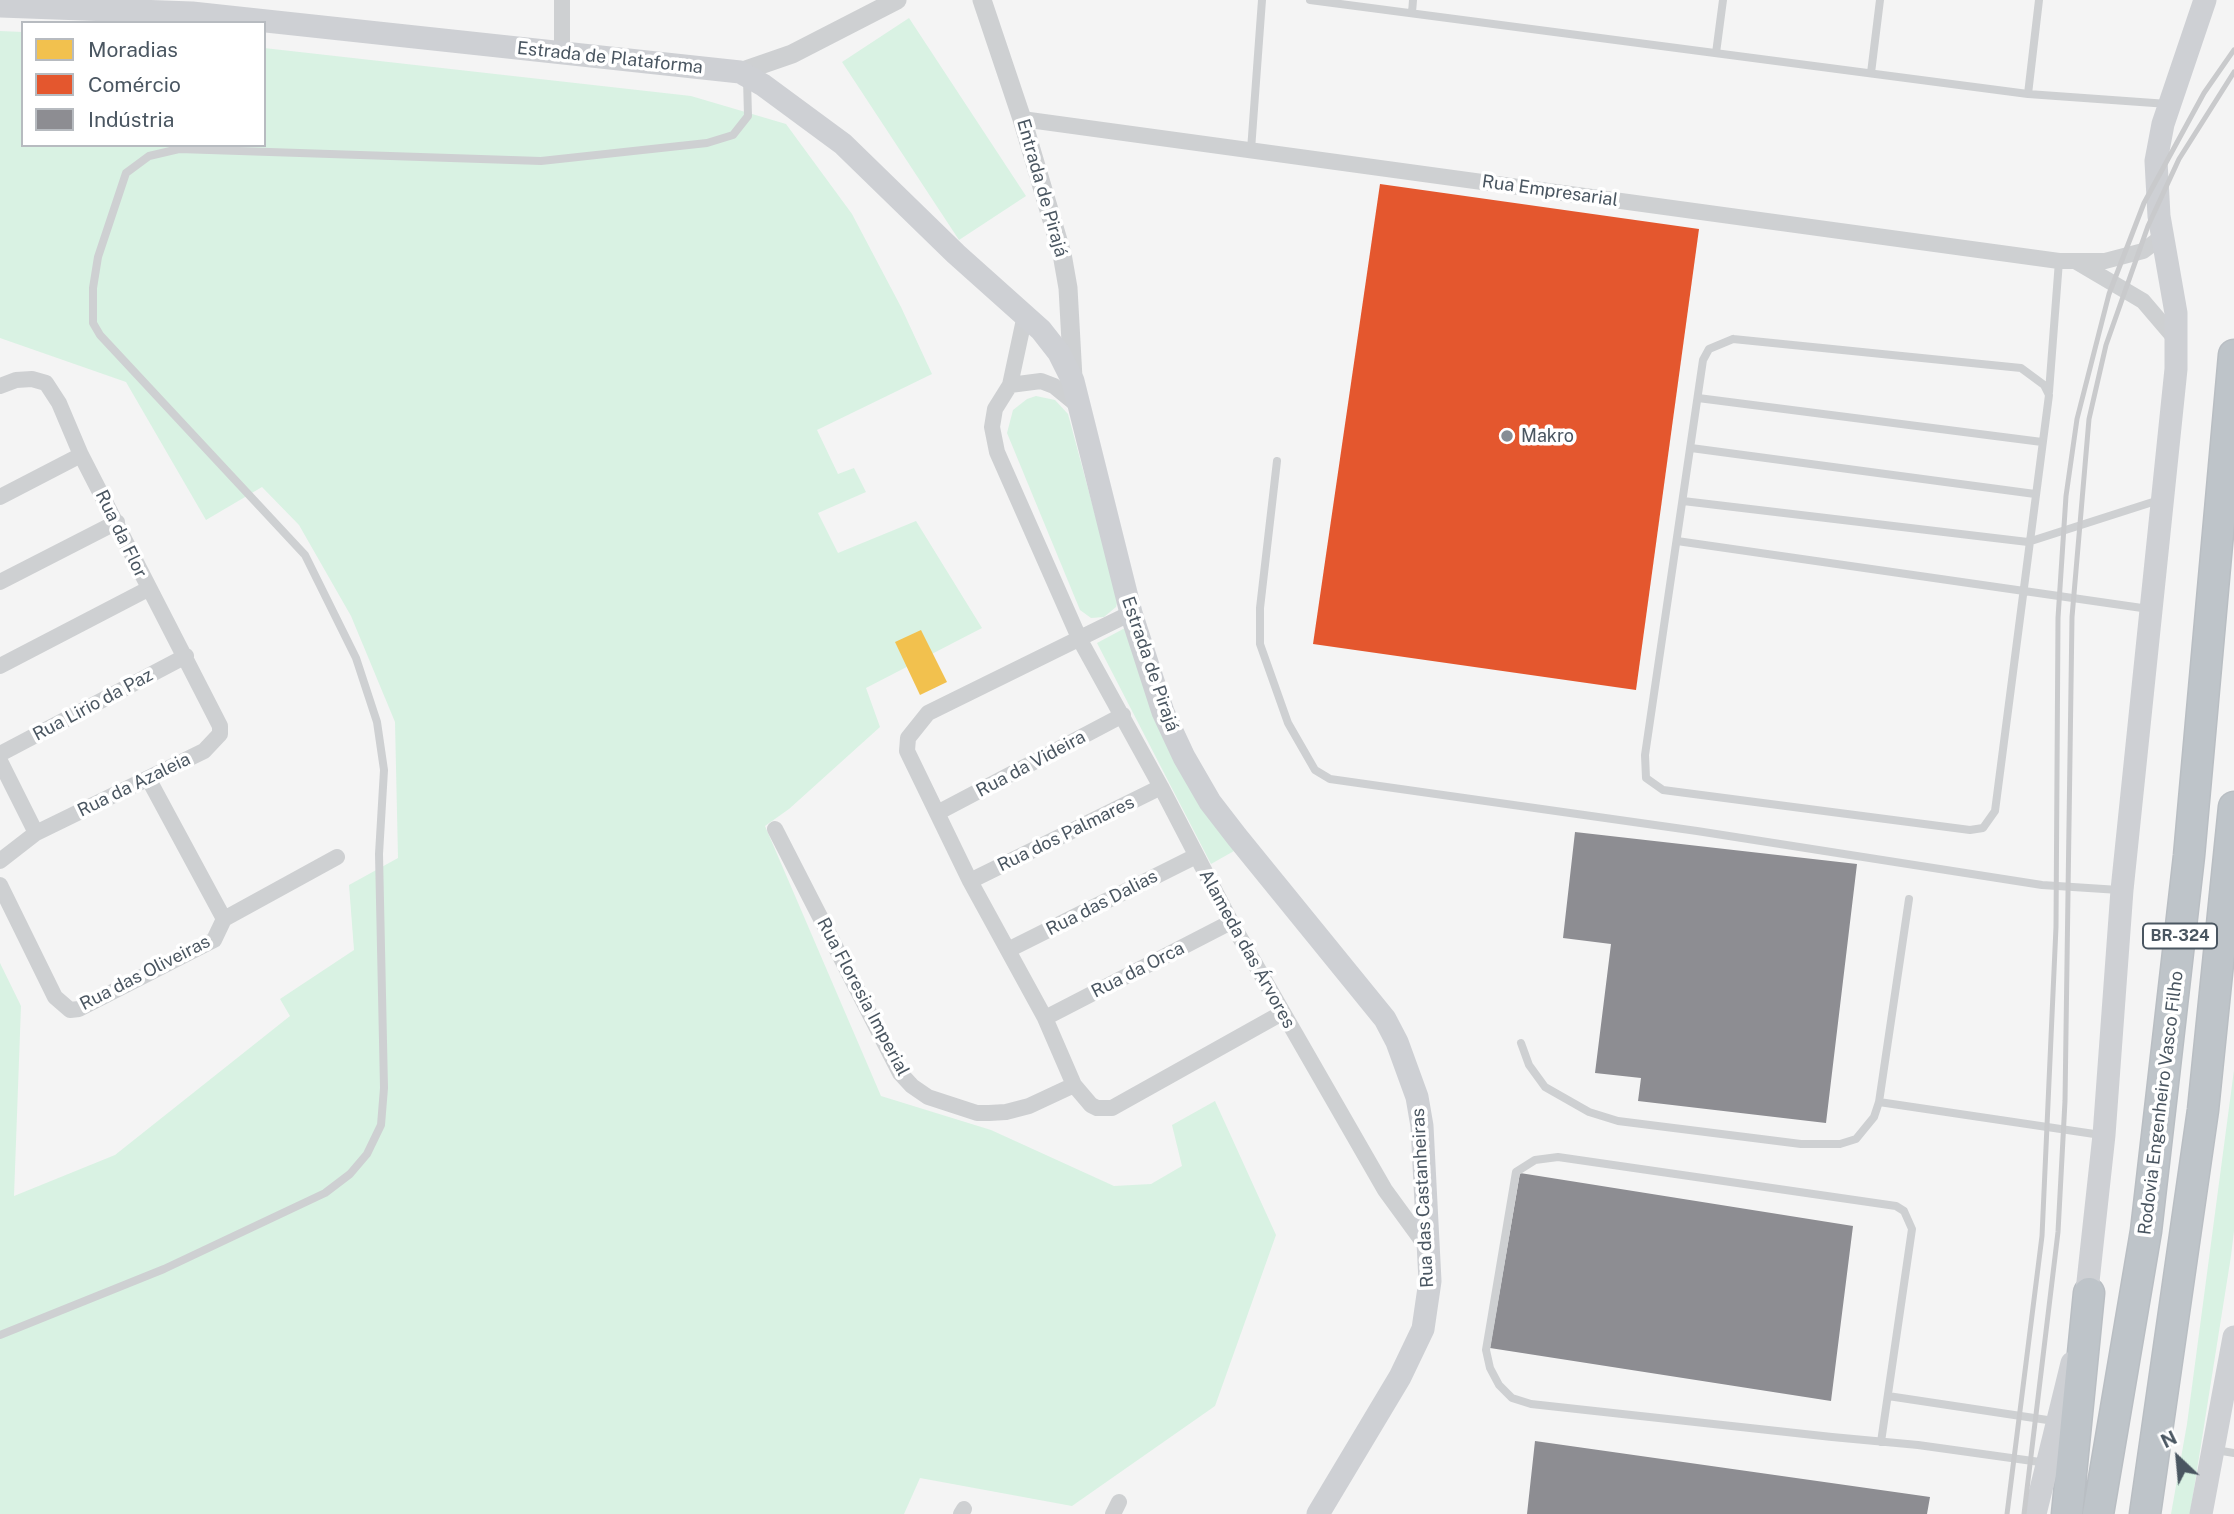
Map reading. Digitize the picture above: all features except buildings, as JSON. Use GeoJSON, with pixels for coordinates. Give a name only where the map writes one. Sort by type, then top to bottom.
{"type":"FeatureCollection","features":[{"type":"Feature","properties":{"kind":"highway","name":"Rodovia Engenheiro Vasco Filho"},"geometry":{"type":"LineString","coordinates":[[2098,1514],[2140,1271],[2157,1140],[2189,856],[2234,355]]}},
{"type":"Feature","properties":{"kind":"highway","name":"BR-324"},"geometry":{"type":"LineString","coordinates":[[2145,1514],[2212,1038],[2234,807]]}},
{"type":"Feature","properties":{"kind":"highway"},"geometry":{"type":"LineString","coordinates":[[2212,1038],[2234,956]]}},
{"type":"Feature","properties":{"kind":"highway"},"geometry":{"type":"LineString","coordinates":[[2067,1514],[2089,1293]]}},
{"type":"Feature","properties":{"kind":"main road"},"geometry":{"type":"LineString","coordinates":[[2035,1514],[2089,1293],[2122,890],[2178,342],[2156,191],[2157,161],[2169,104],[2205,0]]}},
{"type":"Feature","properties":{"kind":"main road","name":"Estrada de Plataforma"},"geometry":{"type":"LineString","coordinates":[[0,6],[192,13],[743,74],[796,107],[843,144],[956,254],[1025,315],[1056,348],[1074,393]]}},
{"type":"Feature","properties":{"kind":"main road","name":"Estrada de Pirajá"},"geometry":{"type":"LineString","coordinates":[[1074,393],[1131,613],[1163,712],[1210,802],[1365,993]]}},
{"type":"Feature","properties":{"kind":"main road","name":"Rua das Castanheiras"},"geometry":{"type":"LineString","coordinates":[[1318,1514],[1418,1344],[1428,1309],[1429,1249],[1422,1126],[1417,1097],[1397,1042],[1385,1018],[1365,993]]}},
{"type":"Feature","properties":{"kind":"main road"},"geometry":{"type":"LineString","coordinates":[[2201,1514],[2224,1452],[2234,1337]]}},
{"type":"Feature","properties":{"kind":"street"},"geometry":{"type":"LineString","coordinates":[[562,0],[562,52]]}},
{"type":"Feature","properties":{"kind":"street"},"geometry":{"type":"LineString","coordinates":[[743,74],[792,54],[897,0]]}},
{"type":"Feature","properties":{"kind":"street","name":"Entrada de Pirajá"},"geometry":{"type":"LineString","coordinates":[[982,0],[1022,119],[1062,254],[1068,288],[1074,393]]}},
{"type":"Feature","properties":{"kind":"street","name":"Rua Empresarial"},"geometry":{"type":"LineString","coordinates":[[1022,119],[2059,261],[2105,261],[2143,251],[2163,236]]}},
{"type":"Feature","properties":{"kind":"street","name":"Rua Empresarial"},"geometry":{"type":"LineString","coordinates":[[2077,262],[2143,300],[2178,342]]}},
{"type":"Feature","properties":{"kind":"street","name":"Alameda das Árvores"},"geometry":{"type":"LineString","coordinates":[[1025,315],[1010,385],[995,409],[992,427],[997,452],[1080,640],[1123,715],[1231,922],[1385,1191],[1429,1249]]}},
{"type":"Feature","properties":{"kind":"street","name":"Rua da Flor"},"geometry":{"type":"LineString","coordinates":[[0,386],[16,380],[46,383],[59,403],[81,455],[220,726]]}},
{"type":"Feature","properties":{"kind":"street"},"geometry":{"type":"LineString","coordinates":[[1010,385],[1041,381],[1074,393]]}},
{"type":"Feature","properties":{"kind":"street"},"geometry":{"type":"LineString","coordinates":[[0,497],[81,455]]}},
{"type":"Feature","properties":{"kind":"street"},"geometry":{"type":"LineString","coordinates":[[0,582],[117,522]]}},
{"type":"Feature","properties":{"kind":"street"},"geometry":{"type":"LineString","coordinates":[[0,666],[148,589]]}},
{"type":"Feature","properties":{"kind":"street"},"geometry":{"type":"LineString","coordinates":[[1131,613],[928,713],[908,738],[907,751],[971,881],[1045,1018],[1074,1085],[1097,1108],[1112,1108],[1282,1013]]}},
{"type":"Feature","properties":{"kind":"street","name":"Rua Lirio da Paz"},"geometry":{"type":"LineString","coordinates":[[0,754],[186,656]]}},
{"type":"Feature","properties":{"kind":"street","name":"Rua da Videira"},"geometry":{"type":"LineString","coordinates":[[939,812],[1123,715]]}},
{"type":"Feature","properties":{"kind":"street","name":"Rua da Azaleia"},"geometry":{"type":"LineString","coordinates":[[36,833],[204,751],[220,734],[220,726]]}},
{"type":"Feature","properties":{"kind":"street"},"geometry":{"type":"LineString","coordinates":[[0,761],[36,833],[0,861]]}},
{"type":"Feature","properties":{"kind":"street"},"geometry":{"type":"LineString","coordinates":[[149,780],[224,919]]}},
{"type":"Feature","properties":{"kind":"street","name":"Rua dos Palmares"},"geometry":{"type":"LineString","coordinates":[[971,881],[1161,787]]}},
{"type":"Feature","properties":{"kind":"street","name":"Rua Floresia Imperial"},"geometry":{"type":"LineString","coordinates":[[775,829],[900,1073],[912,1086],[928,1097],[977,1113],[989,1113],[1028,1106],[1074,1085]]}},
{"type":"Feature","properties":{"kind":"street","name":"Rua das Dalias"},"geometry":{"type":"LineString","coordinates":[[1007,950],[1196,856]]}},
{"type":"Feature","properties":{"kind":"street","name":"Rua das Oliveiras"},"geometry":{"type":"LineString","coordinates":[[0,885],[55,997],[71,1010],[79,1009],[214,940],[224,919],[337,857]]}},
{"type":"Feature","properties":{"kind":"street","name":"Rua da Orca"},"geometry":{"type":"LineString","coordinates":[[1045,1018],[1231,922]]}},
{"type":"Feature","properties":{"kind":"lane"},"geometry":{"type":"LineString","coordinates":[[1251,150],[1262,0]]}},
{"type":"Feature","properties":{"kind":"lane"},"geometry":{"type":"LineString","coordinates":[[1310,0],[2028,94],[2169,104]]}},
{"type":"Feature","properties":{"kind":"lane"},"geometry":{"type":"LineString","coordinates":[[1412,13],[1413,0]]}},
{"type":"Feature","properties":{"kind":"lane"},"geometry":{"type":"LineString","coordinates":[[1716,53],[1723,0]]}},
{"type":"Feature","properties":{"kind":"lane"},"geometry":{"type":"LineString","coordinates":[[1871,73],[1880,0]]}},
{"type":"Feature","properties":{"kind":"lane"},"geometry":{"type":"LineString","coordinates":[[2028,94],[2039,0]]}},
{"type":"Feature","properties":{"kind":"lane"},"geometry":{"type":"LineString","coordinates":[[0,1335],[164,1269],[325,1194],[350,1174],[367,1154],[381,1125],[384,1088],[379,854],[384,770],[377,722],[356,658],[304,555],[100,335],[93,323],[93,288],[98,257],[126,173],[149,156],[179,149],[541,161],[707,143],[733,135],[748,116],[743,74]]}},
{"type":"Feature","properties":{"kind":"lane"},"geometry":{"type":"LineString","coordinates":[[2049,395],[2044,384],[2021,368],[1733,339],[1709,349],[1703,360],[1690,448],[1644,769],[1646,778],[1663,790],[1970,830],[1983,828],[1995,811],[2049,395],[2059,261]]}},
{"type":"Feature","properties":{"kind":"lane"},"geometry":{"type":"LineString","coordinates":[[1698,398],[2042,442]]}},
{"type":"Feature","properties":{"kind":"lane"},"geometry":{"type":"LineString","coordinates":[[1690,448],[2035,494]]}},
{"type":"Feature","properties":{"kind":"lane"},"geometry":{"type":"LineString","coordinates":[[1277,461],[1260,608],[1260,644],[1288,723],[1315,770],[1330,779],[1698,831],[2042,885],[2122,890]]}},
{"type":"Feature","properties":{"kind":"lane"},"geometry":{"type":"LineString","coordinates":[[1683,501],[2028,542],[2162,499]]}},
{"type":"Feature","properties":{"kind":"lane"},"geometry":{"type":"LineString","coordinates":[[1677,541],[2152,610]]}},
{"type":"Feature","properties":{"kind":"lane"},"geometry":{"type":"LineString","coordinates":[[1521,1043],[1529,1065],[1545,1087],[1589,1112],[1618,1121],[1801,1144],[1840,1144],[1856,1139],[1874,1117],[1879,1102],[1909,899]]}},
{"type":"Feature","properties":{"kind":"lane"},"geometry":{"type":"LineString","coordinates":[[1879,1102],[2104,1135]]}},
{"type":"Feature","properties":{"kind":"lane"},"geometry":{"type":"LineString","coordinates":[[1881,1442],[1912,1229],[1904,1211],[1896,1206],[1558,1157],[1535,1160],[1516,1172],[1486,1350],[1490,1368],[1499,1385],[1512,1398],[1531,1404],[2047,1463]]}},
{"type":"Feature","properties":{"kind":"lane"},"geometry":{"type":"LineString","coordinates":[[1888,1396],[2057,1421]]}},
{"type":"Feature","properties":{"kind":"green space"},"geometry":{"type":"Polygon","coordinates":[[[909,18],[1026,196],[959,240],[842,62],[909,18]]]}},
{"type":"Feature","properties":{"kind":"green space"},"geometry":{"type":"Polygon","coordinates":[[[0,31],[21,32],[21,147],[266,147],[266,48],[691,96],[786,124],[852,214],[901,307],[932,374],[817,430],[838,474],[854,468],[866,492],[818,513],[838,553],[916,521],[982,628],[866,688],[880,727],[789,809],[765,826],[881,1096],[991,1130],[1114,1186],[1151,1184],[1182,1166],[1172,1125],[1215,1101],[1276,1235],[1215,1406],[1072,1506],[920,1478],[904,1514],[0,1514],[0,963],[21,1006],[14,1196],[115,1155],[290,1016],[280,999],[354,950],[349,885],[398,858],[395,722],[351,616],[299,525],[262,487],[206,520],[126,382],[0,338],[0,31]]]}},
{"type":"Feature","properties":{"kind":"green space"},"geometry":{"type":"Polygon","coordinates":[[[1036,396],[1055,400],[1068,414],[1118,600],[1116,607],[1104,617],[1091,618],[1080,610],[1007,433],[1013,410],[1027,399],[1036,396]]]}},
{"type":"Feature","properties":{"kind":"green space"},"geometry":{"type":"Polygon","coordinates":[[[1125,628],[1159,727],[1234,851],[1211,864],[1097,643],[1125,628]]]}},
{"type":"Feature","properties":{"kind":"green space"},"geometry":{"type":"Polygon","coordinates":[[[2234,1070],[2234,1231],[2231,1256],[2190,1514],[2171,1514],[2187,1424],[2234,1070]]]}},
{"type":"Feature","properties":{"kind":"railway"},"geometry":{"type":"LineString","coordinates":[[2007,1514],[2042,1236],[2056,927],[2058,618],[2066,496],[2077,419],[2109,294],[2144,203],[2204,93],[2234,50]]}},
{"type":"Feature","properties":{"kind":"railway"},"geometry":{"type":"LineString","coordinates":[[2024,1514],[2058,1232],[2065,1101],[2072,617],[2089,419],[2106,345],[2148,226],[2179,159],[2234,72]]}},
{"type":"Feature","properties":{"kind":"place","name":"Makro"},"geometry":{"type":"Point","coordinates":[1507,436]}}]}
